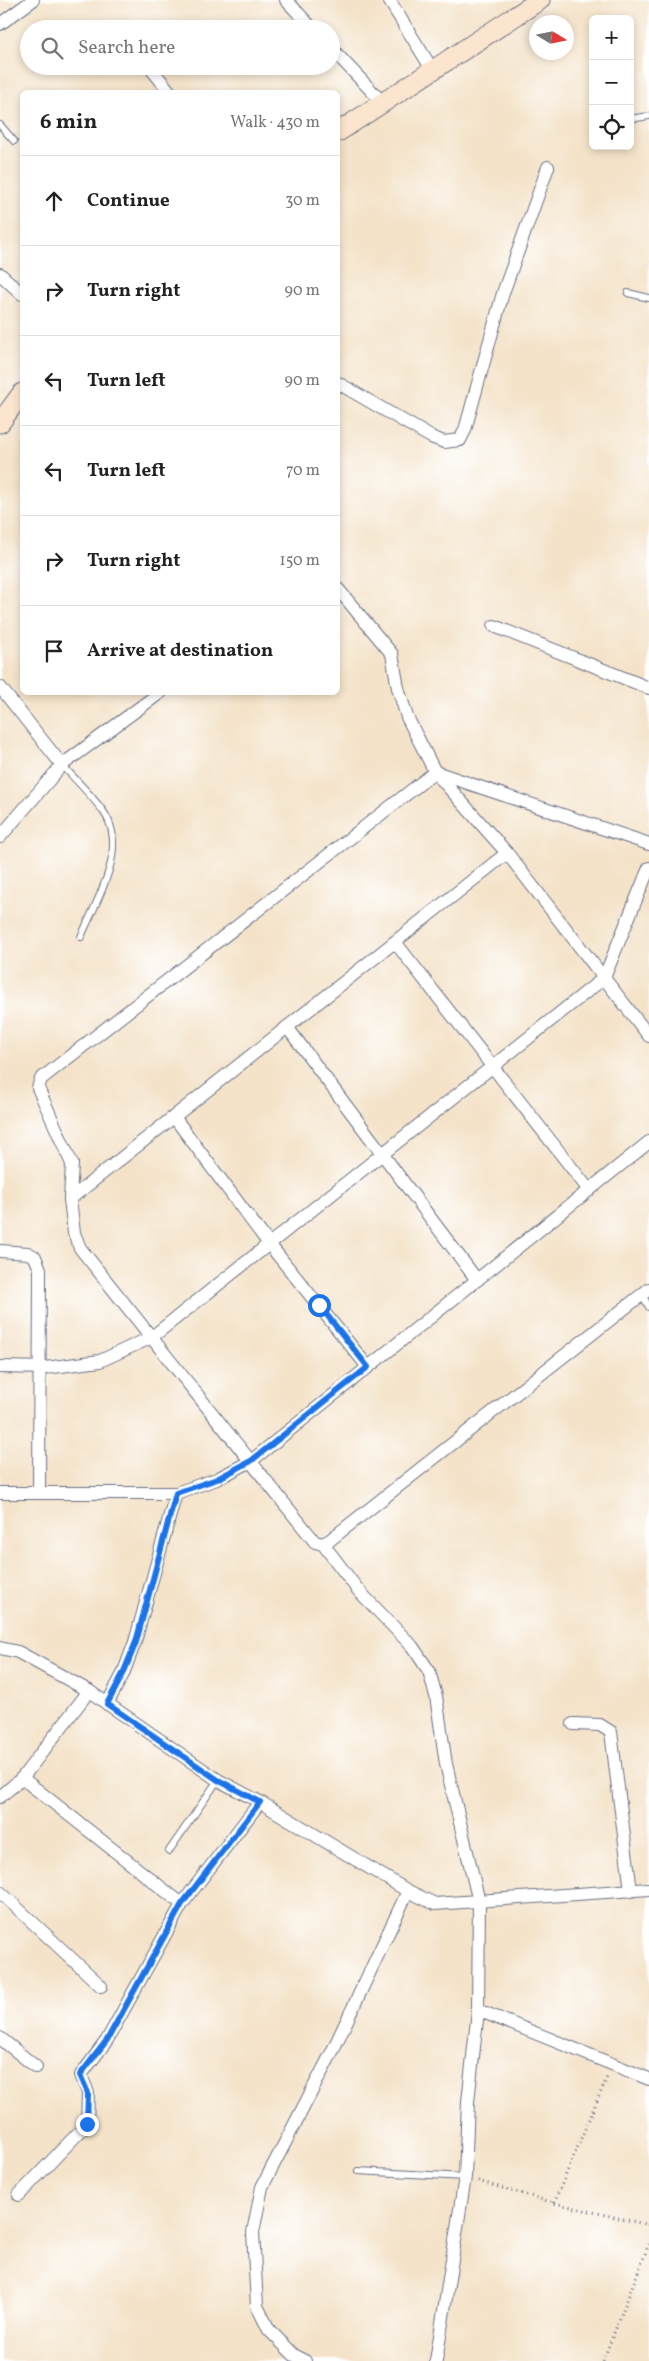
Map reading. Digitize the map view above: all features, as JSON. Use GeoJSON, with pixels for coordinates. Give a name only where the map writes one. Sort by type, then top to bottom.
{"type":"FeatureCollection","features":[{"type":"Feature","properties":{"kind":"street"},"geometry":{"type":"LineString","coordinates":[[0,24],[33,0]]}},
{"type":"Feature","properties":{"kind":"street"},"geometry":{"type":"LineString","coordinates":[[286,0],[305,20]]}},
{"type":"Feature","properties":{"kind":"street"},"geometry":{"type":"LineString","coordinates":[[389,0],[432,69]]}},
{"type":"Feature","properties":{"kind":"street"},"geometry":{"type":"LineString","coordinates":[[340,131],[540,0]]}},
{"type":"Feature","properties":{"kind":"street"},"geometry":{"type":"LineString","coordinates":[[340,58],[382,102]]}},
{"type":"Feature","properties":{"kind":"street"},"geometry":{"type":"LineString","coordinates":[[156,75],[168,90]]}},
{"type":"Feature","properties":{"kind":"street"},"geometry":{"type":"LineString","coordinates":[[340,384],[431,437],[444,442],[460,440],[465,430],[503,293],[548,167]]}},
{"type":"Feature","properties":{"kind":"street"},"geometry":{"type":"LineString","coordinates":[[0,274],[20,292]]}},
{"type":"Feature","properties":{"kind":"street"},"geometry":{"type":"LineString","coordinates":[[0,423],[20,396]]}},
{"type":"Feature","properties":{"kind":"street"},"geometry":{"type":"LineString","coordinates":[[340,592],[392,654],[398,688],[407,717],[435,772],[507,853],[649,1036]]}},
{"type":"Feature","properties":{"kind":"street"},"geometry":{"type":"LineString","coordinates":[[494,626],[649,688]]}},
{"type":"Feature","properties":{"kind":"street"},"geometry":{"type":"LineString","coordinates":[[0,687],[62,765]]}},
{"type":"Feature","properties":{"kind":"street"},"geometry":{"type":"LineString","coordinates":[[0,837],[62,765],[157,695]]}},
{"type":"Feature","properties":{"kind":"street"},"geometry":{"type":"LineString","coordinates":[[435,772],[649,844]]}},
{"type":"Feature","properties":{"kind":"street"},"geometry":{"type":"LineString","coordinates":[[435,772],[41,1079],[39,1094],[72,1164],[70,1199],[74,1233],[80,1248],[315,1542],[323,1544],[358,1590],[412,1646],[429,1671],[436,1696],[446,1764],[479,1902],[478,2010],[468,2102],[464,2177],[436,2361]]}},
{"type":"Feature","properties":{"kind":"street"},"geometry":{"type":"LineString","coordinates":[[70,1199],[507,853]]}},
{"type":"Feature","properties":{"kind":"street"},"geometry":{"type":"LineString","coordinates":[[0,1367],[41,1368],[100,1361],[152,1337],[604,978],[649,868]]}},
{"type":"Feature","properties":{"kind":"street"},"geometry":{"type":"LineString","coordinates":[[395,942],[589,1190]]}},
{"type":"Feature","properties":{"kind":"street"},"geometry":{"type":"LineString","coordinates":[[287,1027],[477,1280]]}},
{"type":"Feature","properties":{"kind":"street"},"geometry":{"type":"LineString","coordinates":[[174,1117],[269,1244],[368,1367]]}},
{"type":"Feature","properties":{"kind":"street"},"geometry":{"type":"LineString","coordinates":[[0,1493],[176,1493],[217,1479],[251,1461],[649,1142]]}},
{"type":"Feature","properties":{"kind":"street"},"geometry":{"type":"LineString","coordinates":[[0,1251],[28,1253],[38,1261],[41,1368],[38,1493]]}},
{"type":"Feature","properties":{"kind":"street"},"geometry":{"type":"LineString","coordinates":[[323,1544],[645,1291]]}},
{"type":"Feature","properties":{"kind":"street"},"geometry":{"type":"LineString","coordinates":[[107,1704],[123,1674],[136,1642],[176,1493]]}},
{"type":"Feature","properties":{"kind":"street"},"geometry":{"type":"LineString","coordinates":[[0,1648],[18,1652],[89,1691],[218,1780],[260,1802],[408,1891],[435,1904],[649,1889]]}},
{"type":"Feature","properties":{"kind":"street"},"geometry":{"type":"LineString","coordinates":[[0,1797],[22,1778],[89,1691]]}},
{"type":"Feature","properties":{"kind":"street"},"geometry":{"type":"LineString","coordinates":[[573,1724],[600,1725],[611,1732],[631,1890]]}},
{"type":"Feature","properties":{"kind":"street"},"geometry":{"type":"LineString","coordinates":[[22,1778],[182,1904]]}},
{"type":"Feature","properties":{"kind":"street"},"geometry":{"type":"LineString","coordinates":[[19,2194],[87,2124],[88,2093],[80,2075],[107,2040],[182,1904],[260,1802]]}},
{"type":"Feature","properties":{"kind":"street"},"geometry":{"type":"LineString","coordinates":[[305,2361],[294,2355],[269,2330],[257,2306],[253,2232],[262,2187],[332,2052],[408,1891]]}},
{"type":"Feature","properties":{"kind":"street"},"geometry":{"type":"LineString","coordinates":[[0,1892],[101,1986]]}},
{"type":"Feature","properties":{"kind":"street"},"geometry":{"type":"LineString","coordinates":[[478,2010],[649,2079]]}},
{"type":"Feature","properties":{"kind":"street"},"geometry":{"type":"LineString","coordinates":[[0,2038],[36,2067]]}},
{"type":"Feature","properties":{"kind":"lane"},"geometry":{"type":"LineString","coordinates":[[634,119],[649,116]]}},
{"type":"Feature","properties":{"kind":"lane"},"geometry":{"type":"LineString","coordinates":[[0,125],[14,141]]}},
{"type":"Feature","properties":{"kind":"lane"},"geometry":{"type":"LineString","coordinates":[[628,293],[649,298]]}},
{"type":"Feature","properties":{"kind":"lane"},"geometry":{"type":"LineString","coordinates":[[62,765],[104,812],[114,834],[114,857],[81,937]]}},
{"type":"Feature","properties":{"kind":"lane"},"geometry":{"type":"LineString","coordinates":[[645,1291],[649,1307]]}},
{"type":"Feature","properties":{"kind":"lane"},"geometry":{"type":"LineString","coordinates":[[169,1851],[218,1780]]}},
{"type":"Feature","properties":{"kind":"lane"},"geometry":{"type":"LineString","coordinates":[[358,2172],[464,2177]]}},
{"type":"Feature","properties":{"kind":"path"},"geometry":{"type":"LineString","coordinates":[[554,2203],[613,2064]]}},
{"type":"Feature","properties":{"kind":"path"},"geometry":{"type":"LineString","coordinates":[[464,2177],[554,2203],[649,2224]]}},
{"type":"Feature","properties":{"kind":"path"},"geometry":{"type":"LineString","coordinates":[[603,2361],[649,2244]]}},
{"type":"Feature","properties":{"kind":"route"},"geometry":{"type":"LineString","coordinates":[[87,2124],[88,2093],[80,2075],[107,2040],[182,1904],[260,1802],[218,1780],[107,1704],[123,1674],[136,1642],[176,1493],[217,1479],[251,1461],[368,1367],[319,1305]]}}]}
